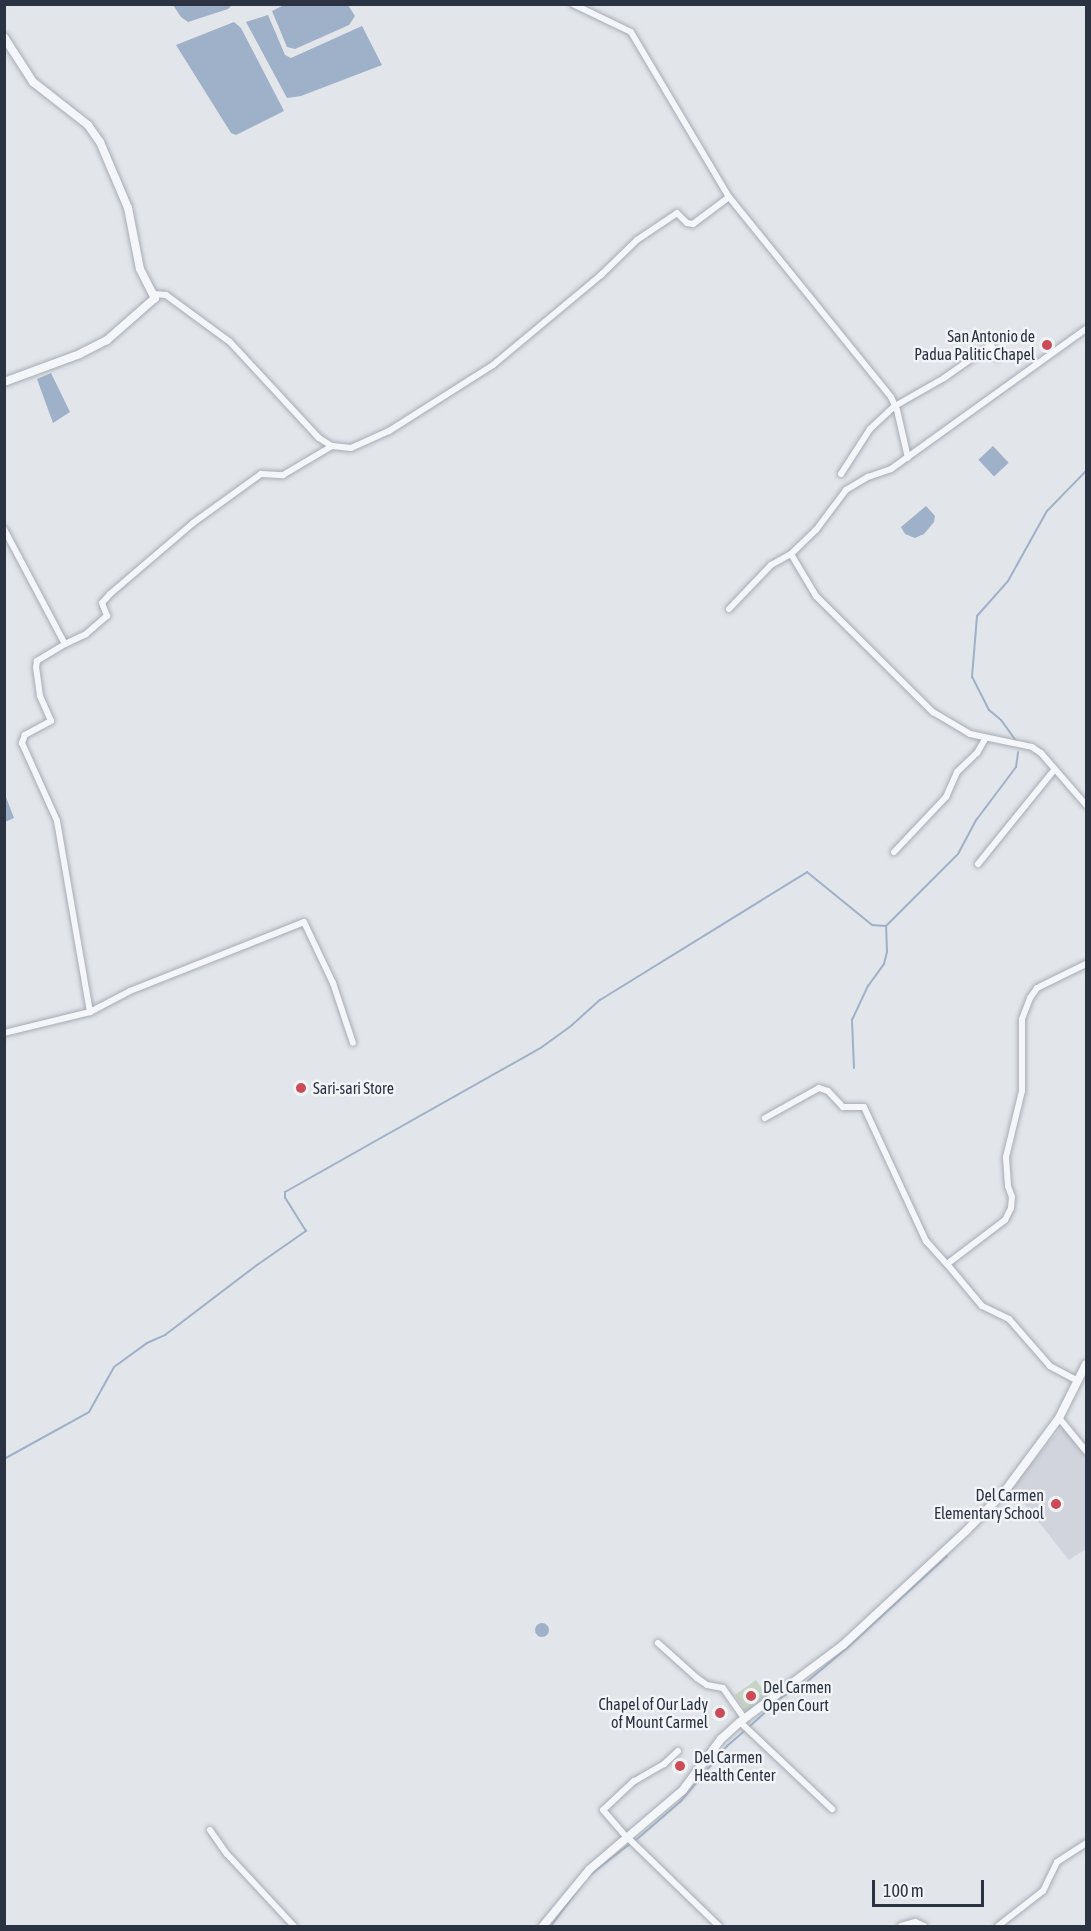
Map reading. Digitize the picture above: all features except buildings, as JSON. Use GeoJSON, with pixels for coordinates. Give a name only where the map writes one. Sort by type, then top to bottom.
{"type":"FeatureCollection","features":[{"type":"Feature","properties":{"kind":"street"},"geometry":{"type":"LineString","coordinates":[[573,4],[625,27],[631,32],[729,197],[885,389],[896,408],[908,458]]}},
{"type":"Feature","properties":{"kind":"street"},"geometry":{"type":"LineString","coordinates":[[4,37],[33,82],[88,125],[100,142],[126,202],[140,269],[154,294],[152,303],[107,340],[80,354],[4,382]]}},
{"type":"Feature","properties":{"kind":"street"},"geometry":{"type":"LineString","coordinates":[[154,294],[166,295],[230,342],[319,438],[332,446],[351,448],[389,431],[466,384],[601,275],[637,240],[677,213],[687,223],[693,224],[729,197]]}},
{"type":"Feature","properties":{"kind":"street"},"geometry":{"type":"LineString","coordinates":[[729,609],[771,565],[791,554],[816,530],[846,490],[868,477],[891,470],[1086,329]]}},
{"type":"Feature","properties":{"kind":"street"},"geometry":{"type":"LineString","coordinates":[[841,474],[870,429],[896,408],[991,345],[998,357]]}},
{"type":"Feature","properties":{"kind":"street"},"geometry":{"type":"LineString","coordinates":[[90,1012],[57,821],[22,743],[25,735],[51,721],[40,696],[36,667],[38,661],[86,634],[107,616],[102,603],[110,594],[193,523],[261,474],[265,472],[283,475],[332,446]]}},
{"type":"Feature","properties":{"kind":"street"},"geometry":{"type":"LineString","coordinates":[[4,529],[65,644]]}},
{"type":"Feature","properties":{"kind":"street"},"geometry":{"type":"LineString","coordinates":[[791,554],[816,596],[933,712],[954,726],[985,739],[1032,747],[1055,769],[1086,805]]}},
{"type":"Feature","properties":{"kind":"street"},"geometry":{"type":"LineString","coordinates":[[894,852],[946,797],[957,772],[977,753],[985,739]]}},
{"type":"Feature","properties":{"kind":"street"},"geometry":{"type":"LineString","coordinates":[[978,864],[1055,769]]}},
{"type":"Feature","properties":{"kind":"street"},"geometry":{"type":"LineString","coordinates":[[4,1033],[90,1012],[130,991],[304,922],[333,983],[353,1043]]}},
{"type":"Feature","properties":{"kind":"street"},"geometry":{"type":"LineString","coordinates":[[947,1264],[1005,1220],[1011,1208],[1006,1157],[1022,1091],[1022,1019],[1030,998],[1037,988],[1086,964]]}},
{"type":"Feature","properties":{"kind":"street"},"geometry":{"type":"LineString","coordinates":[[765,1118],[819,1088],[828,1091],[843,1107],[864,1107],[926,1241],[982,1306],[1009,1319],[1050,1366],[1078,1381]]}},
{"type":"Feature","properties":{"kind":"street"},"geometry":{"type":"LineString","coordinates":[[543,1926],[590,1869],[626,1836],[683,1790],[721,1739],[742,1720],[843,1645],[946,1551],[1005,1491],[1059,1418],[1086,1364]]}},
{"type":"Feature","properties":{"kind":"street"},"geometry":{"type":"LineString","coordinates":[[1059,1418],[1086,1451]]}},
{"type":"Feature","properties":{"kind":"street"},"geometry":{"type":"LineString","coordinates":[[658,1642],[697,1678],[707,1684],[723,1688],[742,1720],[832,1809]]}},
{"type":"Feature","properties":{"kind":"street"},"geometry":{"type":"LineString","coordinates":[[678,1751],[664,1764],[634,1781],[603,1810],[626,1836],[719,1926]]}},
{"type":"Feature","properties":{"kind":"street"},"geometry":{"type":"LineString","coordinates":[[210,1830],[227,1854],[294,1926]]}},
{"type":"Feature","properties":{"kind":"street"},"geometry":{"type":"LineString","coordinates":[[998,1926],[1043,1891],[1057,1862],[1086,1843]]}},
{"type":"Feature","properties":{"kind":"street"},"geometry":{"type":"LineString","coordinates":[[901,1926],[915,1922],[924,1926]]}},
{"type":"Feature","properties":{"kind":"shaded area","name":"Del Carmen Elementary School"},"geometry":{"type":"Polygon","coordinates":[[[1063,1426],[1086,1456],[1086,1549],[1069,1560],[1011,1487],[1063,1426]]]}},
{"type":"Feature","properties":{"kind":"green space","name":"Del Carmen Open Court"},"geometry":{"type":"Polygon","coordinates":[[[756,1680],[768,1697],[747,1712],[735,1695],[756,1680]]]}},
{"type":"Feature","properties":{"kind":"water"},"geometry":{"type":"Polygon","coordinates":[[[173,5],[232,5],[228,9],[188,22],[181,17],[173,5]]]}},
{"type":"Feature","properties":{"kind":"water"},"geometry":{"type":"Polygon","coordinates":[[[284,5],[348,5],[355,16],[349,25],[295,49],[287,47],[272,11],[284,5]]]}},
{"type":"Feature","properties":{"kind":"water"},"geometry":{"type":"Polygon","coordinates":[[[268,15],[285,55],[291,58],[362,26],[382,65],[301,96],[287,98],[246,22],[268,15]]]}},
{"type":"Feature","properties":{"kind":"water"},"geometry":{"type":"Polygon","coordinates":[[[234,22],[241,28],[284,111],[236,135],[231,133],[176,45],[234,22]]]}},
{"type":"Feature","properties":{"kind":"water"},"geometry":{"type":"Polygon","coordinates":[[[51,373],[70,412],[53,423],[37,379],[51,373]]]}},
{"type":"Feature","properties":{"kind":"water"},"geometry":{"type":"Polygon","coordinates":[[[993,446],[1009,463],[994,476],[978,460],[993,446]]]}},
{"type":"Feature","properties":{"kind":"water"},"geometry":{"type":"Polygon","coordinates":[[[926,506],[935,516],[934,522],[924,534],[915,538],[905,534],[901,527],[926,506]]]}},
{"type":"Feature","properties":{"kind":"water"},"geometry":{"type":"Polygon","coordinates":[[[4,792],[14,818],[5,822],[4,822],[4,792]]]}},
{"type":"Feature","properties":{"kind":"water"},"geometry":{"type":"Polygon","coordinates":[[[542,1623],[547,1625],[549,1630],[547,1635],[542,1637],[537,1635],[535,1630],[537,1625],[542,1623]]]}},
{"type":"Feature","properties":{"kind":"waterway"},"geometry":{"type":"LineString","coordinates":[[1017,742],[1001,720],[989,710],[972,677],[977,616],[1008,581],[1047,511],[1086,471]]}},
{"type":"Feature","properties":{"kind":"waterway"},"geometry":{"type":"LineString","coordinates":[[4,1459],[89,1412],[114,1367],[147,1343],[165,1335],[306,1231],[285,1198],[285,1192],[542,1047],[600,1000],[807,872],[872,925],[886,926],[958,854],[977,819],[1016,767],[1018,752]]}},
{"type":"Feature","properties":{"kind":"waterway"},"geometry":{"type":"LineString","coordinates":[[854,1068],[852,1020],[868,986],[884,964],[887,952],[886,926]]}},
{"type":"Feature","properties":{"kind":"waterway"},"geometry":{"type":"LineString","coordinates":[[749,1727],[782,1697],[803,1685],[847,1648],[947,1556]]}},
{"type":"Feature","properties":{"kind":"waterway"},"geometry":{"type":"LineString","coordinates":[[636,1840],[681,1801],[727,1746],[744,1731]]}},
{"type":"Feature","properties":{"kind":"waterway"},"geometry":{"type":"LineString","coordinates":[[586,1878],[631,1843]]}},
{"type":"Feature","properties":{"kind":"waterway"},"geometry":{"type":"LineString","coordinates":[[551,1926],[583,1883]]}},
{"type":"Feature","properties":{"kind":"place","name":"San Antonio de Padua Palitic Chapel"},"geometry":{"type":"Point","coordinates":[1047,345]}},
{"type":"Feature","properties":{"kind":"place","name":"Sari-sari Store"},"geometry":{"type":"Point","coordinates":[301,1088]}},
{"type":"Feature","properties":{"kind":"place","name":"Del Carmen Elementary School"},"geometry":{"type":"Point","coordinates":[1056,1504]}},
{"type":"Feature","properties":{"kind":"place","name":"Del Carmen Open Court"},"geometry":{"type":"Point","coordinates":[751,1696]}},
{"type":"Feature","properties":{"kind":"place","name":"Chapel of Our Lady of Mount Carmel"},"geometry":{"type":"Point","coordinates":[720,1713]}},
{"type":"Feature","properties":{"kind":"place","name":"Del Carmen Health Center"},"geometry":{"type":"Point","coordinates":[680,1766]}}]}
